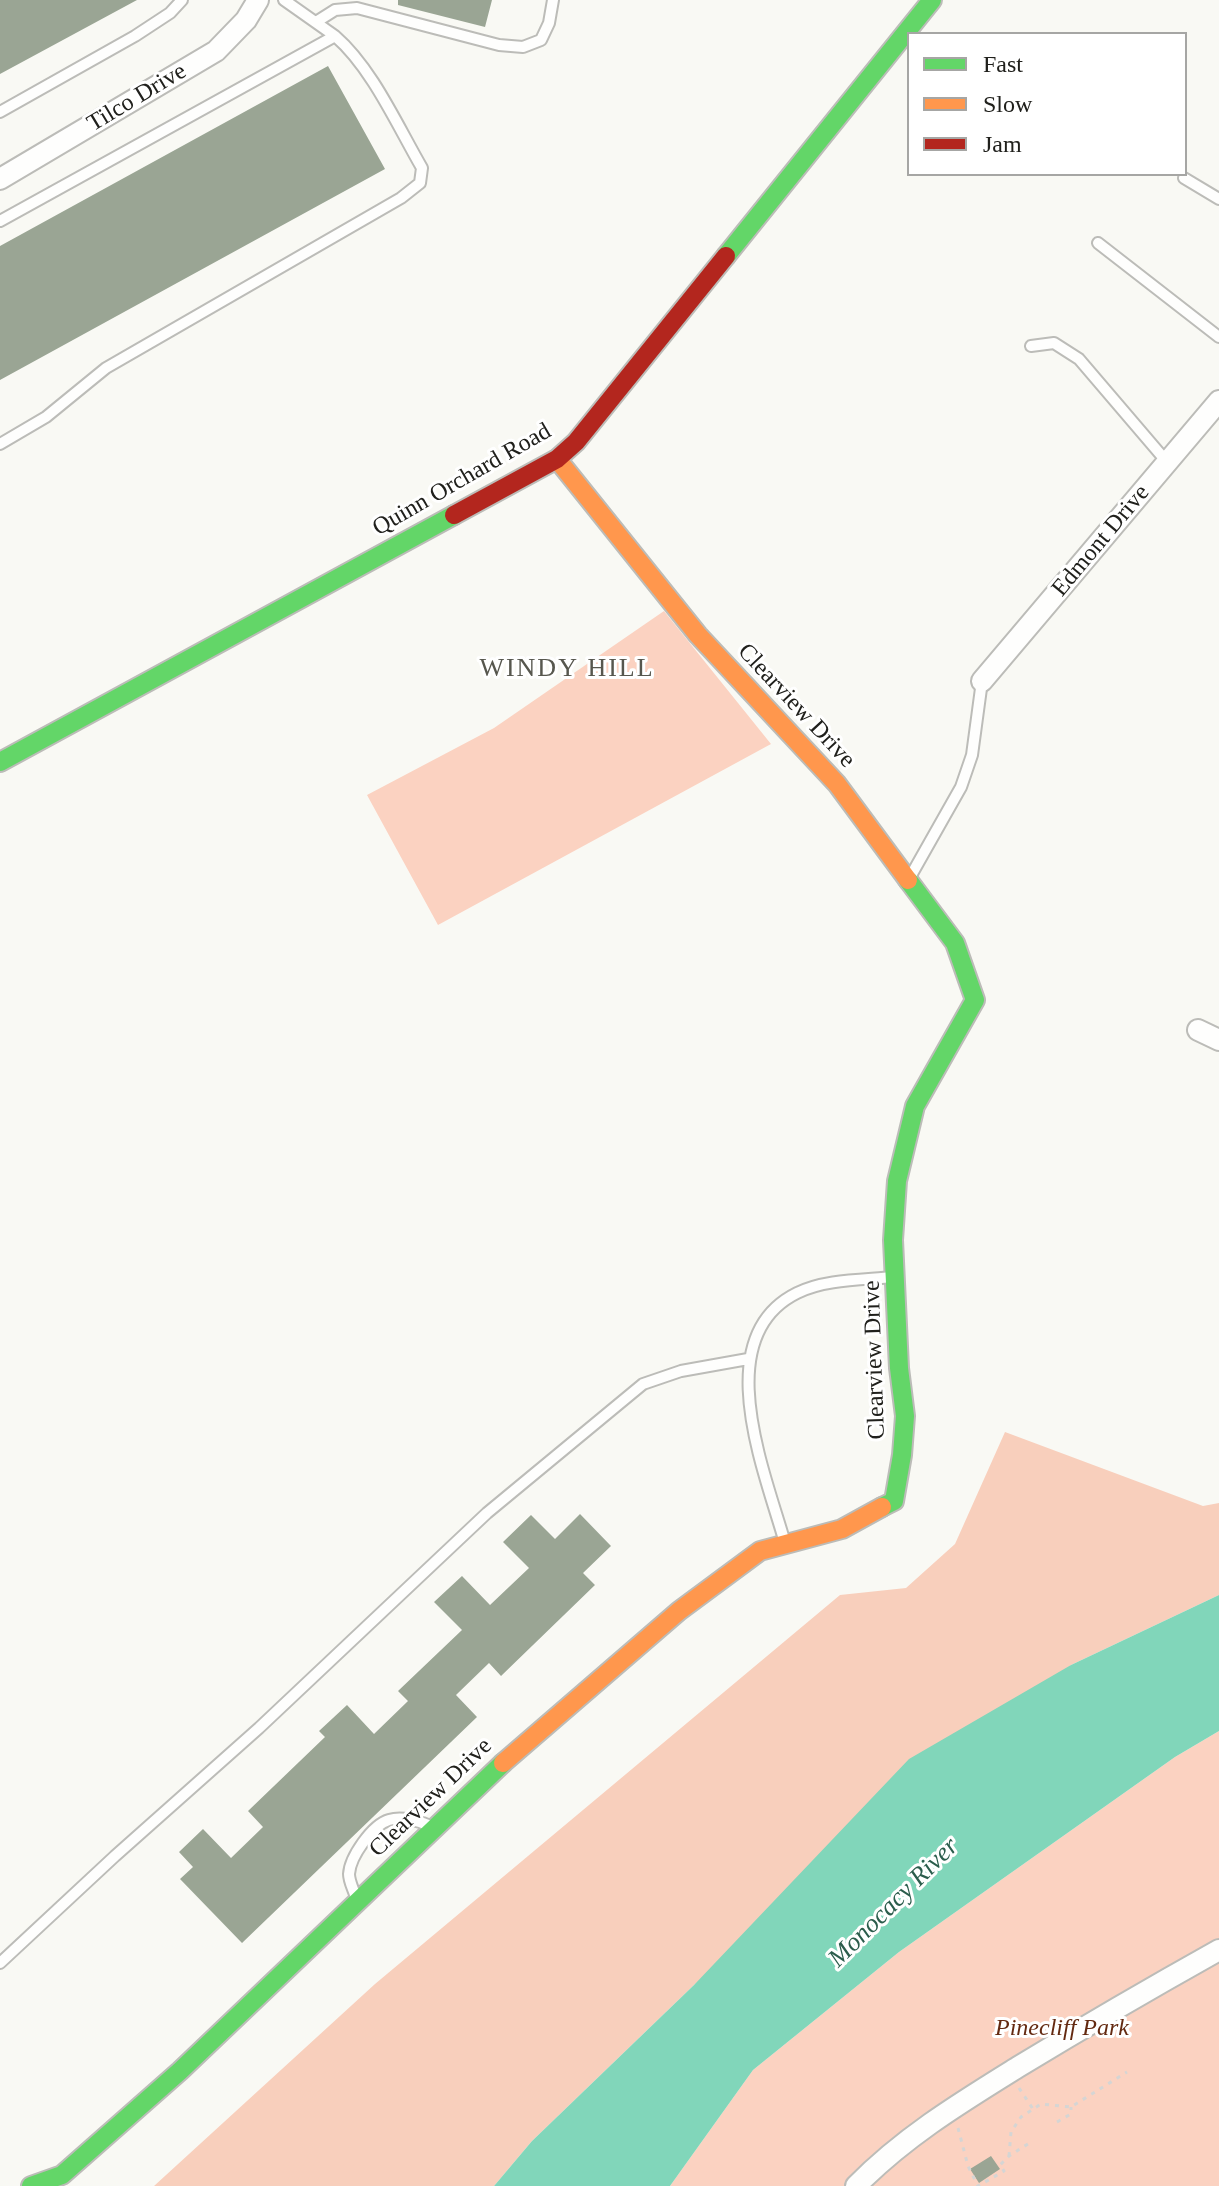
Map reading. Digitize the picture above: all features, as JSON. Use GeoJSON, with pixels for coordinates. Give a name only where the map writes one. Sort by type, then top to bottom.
{"type":"FeatureCollection","features":[{"type":"Feature","properties":{"kind":"street","name":"Tilco Drive"},"geometry":{"type":"LineString","coordinates":[[0,179],[216,51],[246,20],[258,0]]}},
{"type":"Feature","properties":{"kind":"street","name":"Quinn Orchard Road"},"geometry":{"type":"LineString","coordinates":[[0,762],[557,459],[576,442],[932,0]]}},
{"type":"Feature","properties":{"kind":"street","name":"Edmont Drive"},"geometry":{"type":"LineString","coordinates":[[982,681],[1219,401]]}},
{"type":"Feature","properties":{"kind":"street","name":"Clearview Drive"},"geometry":{"type":"LineString","coordinates":[[31,2186],[62,2175],[180,2071],[529,1738],[679,1611],[760,1551],[842,1529],[894,1501],[905,1416],[893,1240],[897,1181],[915,1106],[975,1000],[955,943],[837,784],[698,635],[557,459]]}},
{"type":"Feature","properties":{"kind":"street"},"geometry":{"type":"LineString","coordinates":[[1198,1030],[1219,1040]]}},
{"type":"Feature","properties":{"kind":"street"},"geometry":{"type":"LineString","coordinates":[[856,2186],[883,2159],[946,2112],[1096,2020],[1219,1950]]}},
{"type":"Feature","properties":{"kind":"lane"},"geometry":{"type":"LineString","coordinates":[[0,112],[135,36],[170,13],[182,0]]}},
{"type":"Feature","properties":{"kind":"lane"},"geometry":{"type":"LineString","coordinates":[[0,444],[46,417],[106,368],[401,198],[420,183],[422,168],[350,48],[284,0]]}},
{"type":"Feature","properties":{"kind":"lane"},"geometry":{"type":"LineString","coordinates":[[316,22],[336,5],[499,45],[523,47],[541,40],[549,23],[553,0]]}},
{"type":"Feature","properties":{"kind":"lane"},"geometry":{"type":"LineString","coordinates":[[0,221],[335,36]]}},
{"type":"Feature","properties":{"kind":"lane"},"geometry":{"type":"LineString","coordinates":[[1184,178],[1219,199]]}},
{"type":"Feature","properties":{"kind":"lane"},"geometry":{"type":"LineString","coordinates":[[1098,243],[1219,337]]}},
{"type":"Feature","properties":{"kind":"lane"},"geometry":{"type":"LineString","coordinates":[[1031,346],[1054,343],[1079,359],[1167,462]]}},
{"type":"Feature","properties":{"kind":"lane"},"geometry":{"type":"LineString","coordinates":[[908,880],[961,787],[972,755],[982,681]]}},
{"type":"Feature","properties":{"kind":"lane"},"geometry":{"type":"LineString","coordinates":[[785,1544],[751,1420],[748,1359],[763,1321],[777,1304],[800,1291],[839,1282],[895,1277]]}},
{"type":"Feature","properties":{"kind":"lane"},"geometry":{"type":"LineString","coordinates":[[0,1963],[259,1728],[487,1513],[643,1384],[681,1371],[748,1359]]}},
{"type":"Feature","properties":{"kind":"lane"},"geometry":{"type":"LineString","coordinates":[[358,1901],[349,1878],[352,1859],[380,1826],[390,1820],[405,1819],[424,1822],[434,1828]]}},
{"type":"Feature","properties":{"kind":"path"},"geometry":{"type":"LineString","coordinates":[[1009,2156],[1011,2132],[1021,2117],[1041,2104],[1071,2107],[1127,2072]]}},
{"type":"Feature","properties":{"kind":"path"},"geometry":{"type":"LineString","coordinates":[[1009,2073],[1033,2109]]}},
{"type":"Feature","properties":{"kind":"path"},"geometry":{"type":"LineString","coordinates":[[1057,2122],[1071,2114],[1071,2107]]}},
{"type":"Feature","properties":{"kind":"path"},"geometry":{"type":"LineString","coordinates":[[946,2112],[961,2132],[968,2166],[978,2186],[1004,2171],[1000,2165],[1031,2142]]}},
{"type":"Feature","properties":{"kind":"green space"},"geometry":{"type":"Polygon","coordinates":[[[664,611],[771,744],[438,925],[367,795],[494,728],[664,611]]]}},
{"type":"Feature","properties":{"kind":"green space","name":"Pinecliff Park"},"geometry":{"type":"Polygon","coordinates":[[[1219,1731],[1219,2186],[670,2186],[753,2070],[899,1952],[1175,1757],[1219,1731]]]}},
{"type":"Feature","properties":{"kind":"shaded area"},"geometry":{"type":"Polygon","coordinates":[[[1005,1432],[1203,1506],[1219,1503],[1219,1595],[1071,1665],[694,1985],[532,2141],[494,2186],[154,2186],[375,1984],[840,1595],[906,1588],[955,1544],[1005,1432]]]}},
{"type":"Feature","properties":{"kind":"water","name":"Monocacy River"},"geometry":{"type":"Polygon","coordinates":[[[1219,1595],[1219,1731],[1175,1757],[899,1952],[753,2070],[670,2186],[494,2186],[532,2141],[694,1985],[909,1759],[1071,1665],[1219,1595]]]}},
{"type":"Feature","properties":{"kind":"building"},"geometry":{"type":"Polygon","coordinates":[[[0,0],[137,0],[0,74],[0,0]]]}},
{"type":"Feature","properties":{"kind":"building"},"geometry":{"type":"Polygon","coordinates":[[[398,0],[492,0],[485,27],[398,5],[398,0]]]}},
{"type":"Feature","properties":{"kind":"building"},"geometry":{"type":"Polygon","coordinates":[[[328,66],[385,169],[0,380],[0,246],[328,66]]]}},
{"type":"Feature","properties":{"kind":"building"},"geometry":{"type":"Polygon","coordinates":[[[580,1514],[611,1546],[583,1573],[595,1585],[501,1676],[489,1663],[456,1695],[477,1717],[242,1943],[180,1879],[193,1867],[179,1852],[203,1829],[231,1858],[263,1827],[248,1811],[325,1737],[319,1731],[347,1705],[374,1734],[408,1701],[398,1691],[462,1630],[434,1602],[462,1576],[490,1605],[529,1568],[503,1542],[531,1515],[555,1539],[580,1514]]]}},
{"type":"Feature","properties":{"kind":"building"},"geometry":{"type":"Polygon","coordinates":[[[991,2156],[1000,2169],[979,2183],[970,2169],[991,2156]]]}},
{"type":"Feature","properties":{"kind":"traffic: fast"},"geometry":{"type":"LineString","coordinates":[[726,256],[932,0]]}},
{"type":"Feature","properties":{"kind":"traffic: fast"},"geometry":{"type":"LineString","coordinates":[[0,762],[454,515]]}},
{"type":"Feature","properties":{"kind":"traffic: fast"},"geometry":{"type":"LineString","coordinates":[[882,1507],[894,1501],[905,1416],[899,1368],[893,1240],[897,1181],[915,1106],[975,1000],[955,943],[908,880]]}},
{"type":"Feature","properties":{"kind":"traffic: fast"},"geometry":{"type":"LineString","coordinates":[[31,2186],[62,2175],[180,2071],[503,1763]]}},
{"type":"Feature","properties":{"kind":"traffic: slow"},"geometry":{"type":"LineString","coordinates":[[557,459],[698,635],[837,784],[908,880]]}},
{"type":"Feature","properties":{"kind":"traffic: slow"},"geometry":{"type":"LineString","coordinates":[[503,1763],[679,1611],[760,1551],[842,1529],[882,1507]]}},
{"type":"Feature","properties":{"kind":"traffic: jam"},"geometry":{"type":"LineString","coordinates":[[454,515],[557,459],[576,442],[726,256]]}},
{"type":"Feature","properties":{"kind":"district","name":"WINDY HILL"},"geometry":{"type":"Point","coordinates":[567,669]}}]}
